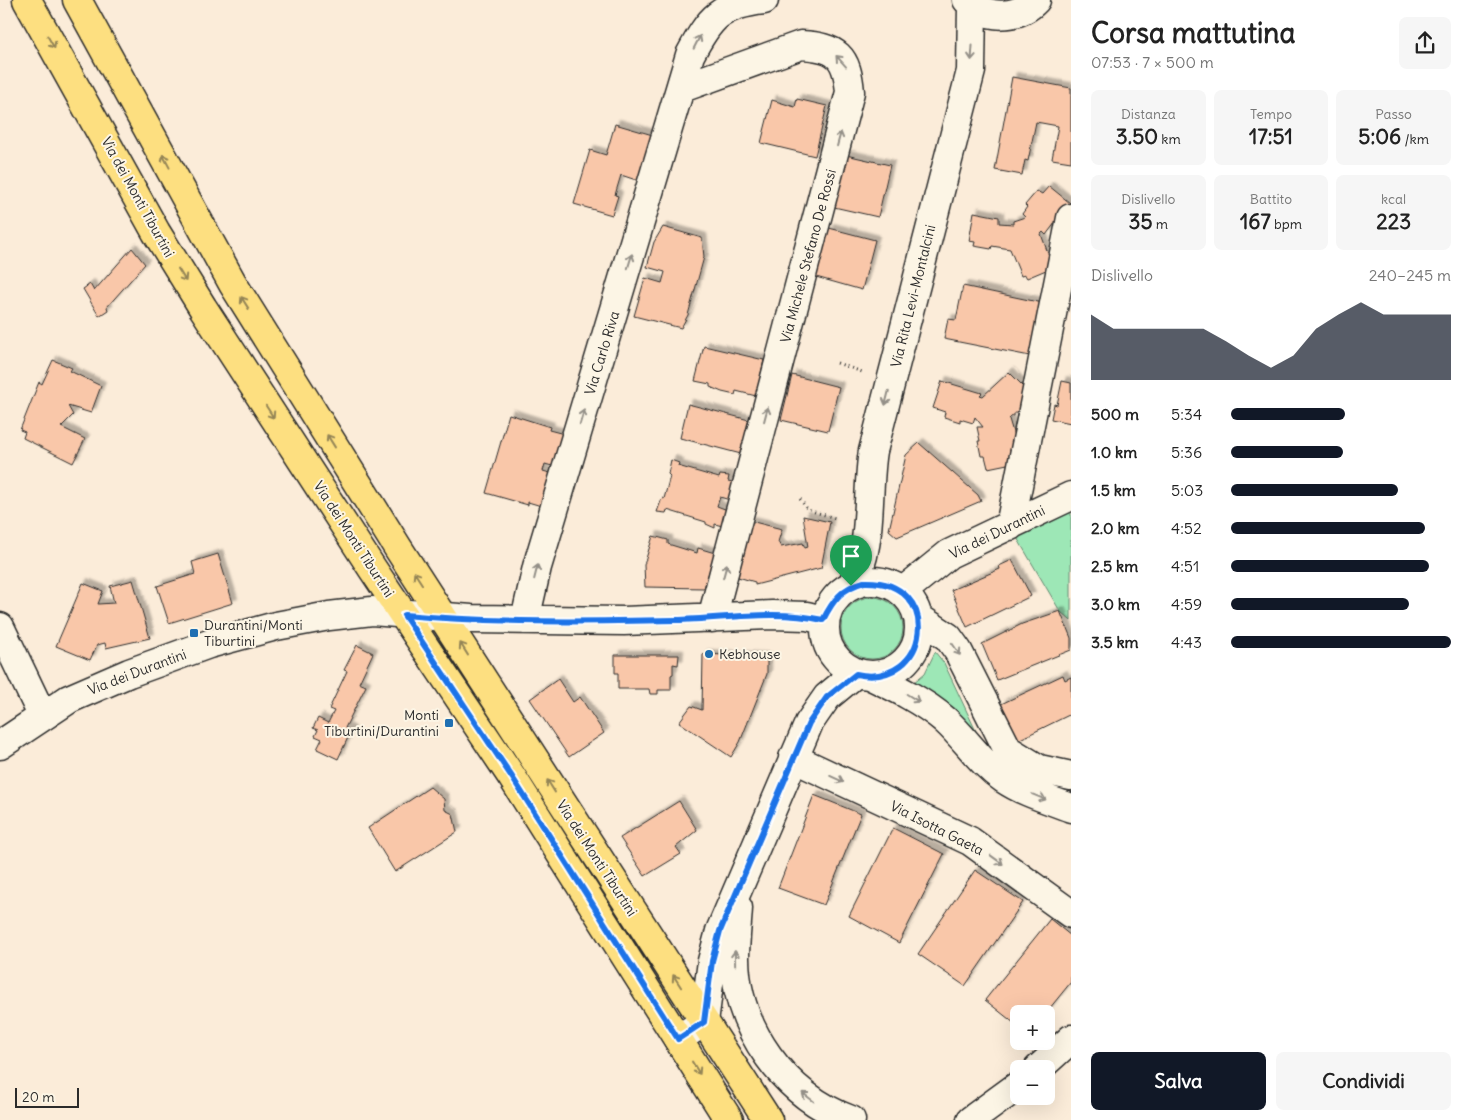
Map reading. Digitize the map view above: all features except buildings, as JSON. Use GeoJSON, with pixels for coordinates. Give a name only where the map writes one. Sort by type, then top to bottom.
{"type":"FeatureCollection","features":[{"type":"Feature","properties":{"kind":"main road","name":"Via dei Monti Tiburtini"},"geometry":{"type":"LineString","coordinates":[[27,0],[156,232],[184,278],[512,777],[729,1120]]}},
{"type":"Feature","properties":{"kind":"main road","name":"Via dei Monti Tiburtini"},"geometry":{"type":"LineString","coordinates":[[78,0],[233,284],[393,540],[585,840],[768,1120]]}},
{"type":"Feature","properties":{"kind":"street","name":"Via Carlo Riva"},"geometry":{"type":"LineString","coordinates":[[525,620],[537,567],[682,88],[690,55],[706,25],[725,10],[764,0]]}},
{"type":"Feature","properties":{"kind":"street"},"geometry":{"type":"LineString","coordinates":[[969,2],[986,13],[1002,15],[1019,12],[1036,0]]}},
{"type":"Feature","properties":{"kind":"street","name":"Via Rita Levi-Montalcini"},"geometry":{"type":"LineString","coordinates":[[851,586],[861,567],[865,546],[869,477],[873,451],[971,71],[969,2]]}},
{"type":"Feature","properties":{"kind":"street","name":"Via Michele Stefano De Rossi"},"geometry":{"type":"LineString","coordinates":[[682,88],[801,45],[822,46],[839,57],[848,68],[850,92],[712,618]]}},
{"type":"Feature","properties":{"kind":"street"},"geometry":{"type":"LineString","coordinates":[[1010,526],[1071,218]]}},
{"type":"Feature","properties":{"kind":"street","name":"Via dei Durantini"},"geometry":{"type":"LineString","coordinates":[[902,592],[949,554],[1071,496]]}},
{"type":"Feature","properties":{"kind":"street"},"geometry":{"type":"LineString","coordinates":[[678,1039],[704,1022],[715,946],[726,914],[742,881],[793,758],[817,710],[827,697],[863,674],[895,669],[909,658],[920,638],[919,618],[912,603],[902,592],[888,584],[874,582],[851,586],[838,595],[823,620],[824,635],[830,650],[840,663],[863,674],[905,693],[939,715],[977,756],[1005,780],[1035,795],[1071,808]]}},
{"type":"Feature","properties":{"kind":"street","name":"Via dei Durantini"},"geometry":{"type":"LineString","coordinates":[[0,745],[42,715],[69,699],[209,644],[276,626],[344,614],[372,612],[445,619],[624,621],[772,614],[807,616],[823,620]]}},
{"type":"Feature","properties":{"kind":"street"},"geometry":{"type":"LineString","coordinates":[[919,618],[948,637],[958,651],[1008,750],[1039,770],[1071,776]]}},
{"type":"Feature","properties":{"kind":"street"},"geometry":{"type":"LineString","coordinates":[[0,627],[42,715]]}},
{"type":"Feature","properties":{"kind":"street","name":"Via Isotta Gaeta"},"geometry":{"type":"LineString","coordinates":[[793,758],[970,841],[1071,914]]}},
{"type":"Feature","properties":{"kind":"street"},"geometry":{"type":"LineString","coordinates":[[742,881],[735,959],[740,990],[750,1023],[771,1060],[793,1085],[824,1108],[851,1120]]}},
{"type":"Feature","properties":{"kind":"street"},"geometry":{"type":"LineString","coordinates":[[1048,1060],[1071,1039]]}},
{"type":"Feature","properties":{"kind":"street"},"geometry":{"type":"LineString","coordinates":[[971,1120],[1010,1092]]}},
{"type":"Feature","properties":{"kind":"path"},"geometry":{"type":"LineString","coordinates":[[836,363],[865,373]]}},
{"type":"Feature","properties":{"kind":"path"},"geometry":{"type":"LineString","coordinates":[[800,499],[808,510],[835,518]]}},
{"type":"Feature","properties":{"kind":"green space"},"geometry":{"type":"Polygon","coordinates":[[[1071,511],[1071,621],[1060,611],[1016,536],[1071,511]]]}},
{"type":"Feature","properties":{"kind":"green space"},"geometry":{"type":"Polygon","coordinates":[[[872,597],[884,600],[894,606],[900,616],[903,628],[900,640],[894,650],[884,656],[872,659],[860,656],[850,650],[844,640],[841,628],[844,616],[850,606],[860,600],[872,597]]]}},
{"type":"Feature","properties":{"kind":"green space"},"geometry":{"type":"Polygon","coordinates":[[[935,652],[944,663],[982,744],[968,725],[952,709],[913,683],[925,673],[935,652]]]}},
{"type":"Feature","properties":{"kind":"place","name":"Durantini/Monti Tiburtini"},"geometry":{"type":"Point","coordinates":[194,633]}},
{"type":"Feature","properties":{"kind":"place","name":"Kebhouse"},"geometry":{"type":"Point","coordinates":[709,654]}},
{"type":"Feature","properties":{"kind":"place","name":"Monti Tiburtini/Durantini"},"geometry":{"type":"Point","coordinates":[449,723]}},
{"type":"Feature","properties":{"kind":"route"},"geometry":{"type":"LineString","coordinates":[[864,582],[874,582],[888,584],[902,592],[912,603],[919,618],[920,638],[909,658],[902,665],[884,673],[856,674],[841,685],[827,697],[809,723],[720,931],[712,961],[704,1022],[678,1039],[512,777],[404,615],[471,620],[624,621],[772,614],[807,616],[823,620],[832,602],[851,586],[864,582]]}}]}
